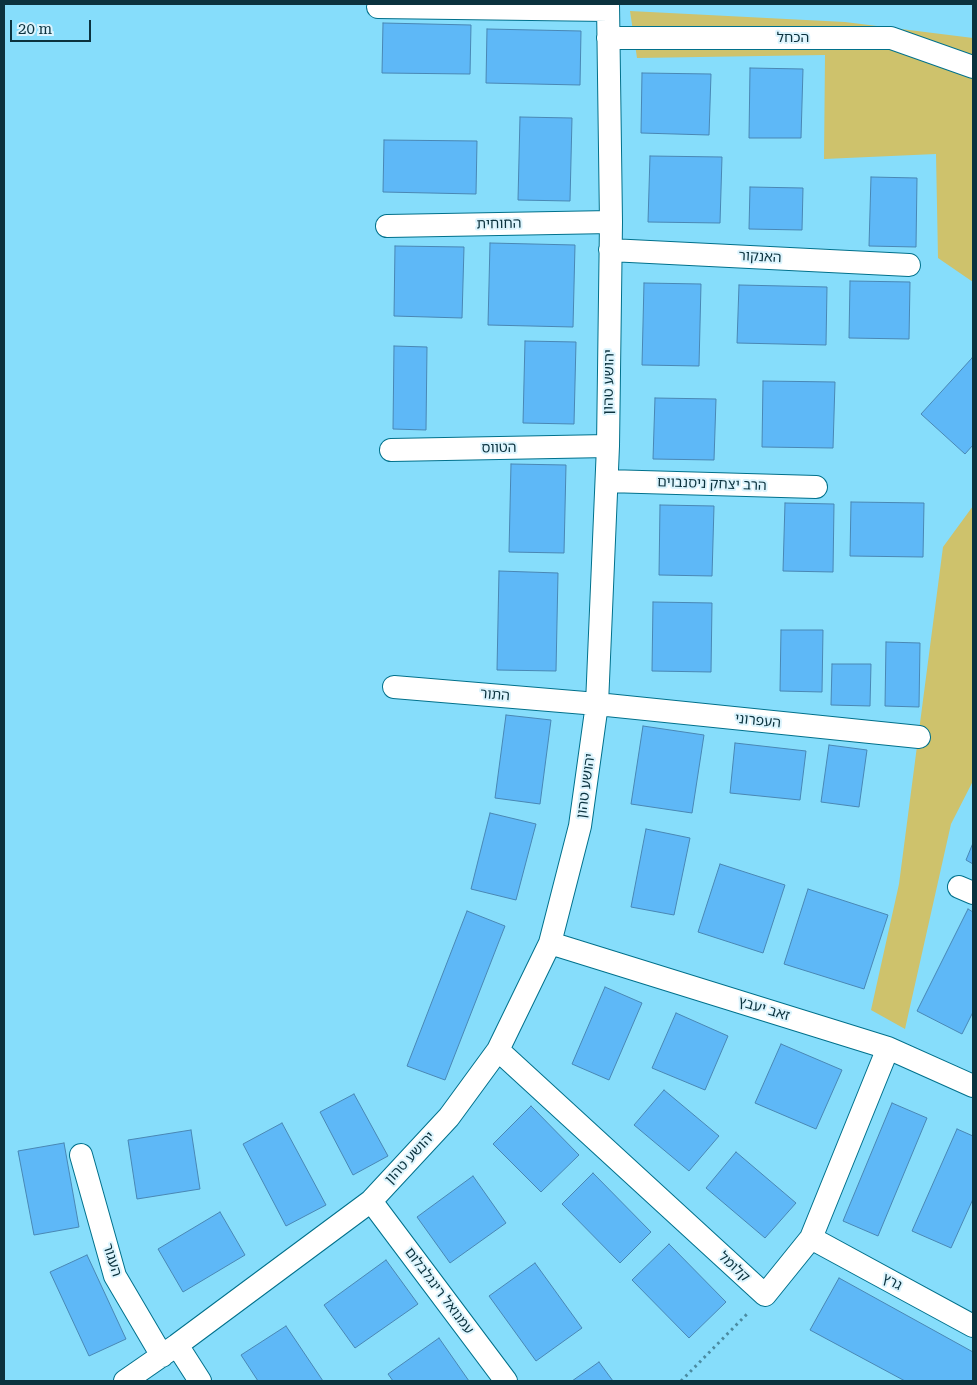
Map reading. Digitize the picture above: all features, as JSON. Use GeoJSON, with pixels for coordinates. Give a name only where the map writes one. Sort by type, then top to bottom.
{"type":"FeatureCollection","features":[{"type":"Feature","properties":{"kind":"street"},"geometry":{"type":"LineString","coordinates":[[378,7],[608,7]]}},
{"type":"Feature","properties":{"kind":"street","name":"יהושע טהון"},"geometry":{"type":"LineString","coordinates":[[125,1381],[170,1350],[371,1201],[449,1117],[498,1050],[550,943],[580,826],[597,704],[608,446],[611,222],[608,7]]}},
{"type":"Feature","properties":{"kind":"street","name":"הכחל"},"geometry":{"type":"LineString","coordinates":[[608,38],[891,38],[973,67]]}},
{"type":"Feature","properties":{"kind":"street","name":"החוחית"},"geometry":{"type":"LineString","coordinates":[[387,226],[611,222]]}},
{"type":"Feature","properties":{"kind":"street","name":"האנקור"},"geometry":{"type":"LineString","coordinates":[[610,250],[909,265]]}},
{"type":"Feature","properties":{"kind":"street","name":"הטווס"},"geometry":{"type":"LineString","coordinates":[[391,450],[608,446]]}},
{"type":"Feature","properties":{"kind":"street","name":"הרב יצחק ניסנבוים"},"geometry":{"type":"LineString","coordinates":[[607,481],[816,487]]}},
{"type":"Feature","properties":{"kind":"street","name":"התור"},"geometry":{"type":"LineString","coordinates":[[394,686],[597,704]]}},
{"type":"Feature","properties":{"kind":"street","name":"העפרוני"},"geometry":{"type":"LineString","coordinates":[[597,704],[919,737]]}},
{"type":"Feature","properties":{"kind":"street","name":"זאב יעבץ"},"geometry":{"type":"LineString","coordinates":[[550,943],[888,1048],[973,1086]]}},
{"type":"Feature","properties":{"kind":"street"},"geometry":{"type":"LineString","coordinates":[[765,1295],[811,1238],[888,1048]]}},
{"type":"Feature","properties":{"kind":"street","name":"קלומל"},"geometry":{"type":"LineString","coordinates":[[498,1050],[765,1295]]}},
{"type":"Feature","properties":{"kind":"street","name":"העגור"},"geometry":{"type":"LineString","coordinates":[[81,1155],[115,1276],[170,1350],[200,1381]]}},
{"type":"Feature","properties":{"kind":"street","name":"עמנואל רינגלבלום"},"geometry":{"type":"LineString","coordinates":[[371,1201],[506,1381]]}},
{"type":"Feature","properties":{"kind":"street","name":"גרץ"},"geometry":{"type":"LineString","coordinates":[[811,1238],[973,1326]]}},
{"type":"Feature","properties":{"kind":"path"},"geometry":{"type":"LineString","coordinates":[[681,1381],[765,1295]]}},
{"type":"Feature","properties":{"kind":"shaded area"},"geometry":{"type":"Polygon","coordinates":[[[630,11],[845,22],[973,38],[973,282],[938,258],[936,154],[824,159],[825,55],[637,58],[630,11]]]}},
{"type":"Feature","properties":{"kind":"shaded area"},"geometry":{"type":"Polygon","coordinates":[[[973,506],[973,781],[951,824],[905,1029],[871,1010],[899,884],[943,547],[973,506]]]}},
{"type":"Feature","properties":{"kind":"building"},"geometry":{"type":"Polygon","coordinates":[[[383,23],[471,25],[470,74],[382,73],[383,23]]]}},
{"type":"Feature","properties":{"kind":"building"},"geometry":{"type":"Polygon","coordinates":[[[487,29],[581,31],[580,85],[486,83],[487,29]]]}},
{"type":"Feature","properties":{"kind":"building"},"geometry":{"type":"Polygon","coordinates":[[[750,68],[803,69],[801,138],[749,138],[750,68]]]}},
{"type":"Feature","properties":{"kind":"building"},"geometry":{"type":"Polygon","coordinates":[[[642,73],[711,74],[709,135],[641,133],[642,73]]]}},
{"type":"Feature","properties":{"kind":"building"},"geometry":{"type":"Polygon","coordinates":[[[520,117],[572,118],[570,201],[518,200],[520,117]]]}},
{"type":"Feature","properties":{"kind":"building"},"geometry":{"type":"Polygon","coordinates":[[[384,140],[477,141],[476,194],[383,192],[384,140]]]}},
{"type":"Feature","properties":{"kind":"building"},"geometry":{"type":"Polygon","coordinates":[[[650,156],[722,157],[720,223],[648,222],[650,156]]]}},
{"type":"Feature","properties":{"kind":"building"},"geometry":{"type":"Polygon","coordinates":[[[871,177],[917,178],[916,247],[869,246],[871,177]]]}},
{"type":"Feature","properties":{"kind":"building"},"geometry":{"type":"Polygon","coordinates":[[[750,187],[803,188],[802,230],[749,229],[750,187]]]}},
{"type":"Feature","properties":{"kind":"building"},"geometry":{"type":"Polygon","coordinates":[[[490,243],[575,245],[573,327],[488,325],[490,243]]]}},
{"type":"Feature","properties":{"kind":"building"},"geometry":{"type":"Polygon","coordinates":[[[395,246],[464,247],[462,318],[394,316],[395,246]]]}},
{"type":"Feature","properties":{"kind":"building"},"geometry":{"type":"Polygon","coordinates":[[[850,281],[910,282],[909,339],[849,338],[850,281]]]}},
{"type":"Feature","properties":{"kind":"building"},"geometry":{"type":"Polygon","coordinates":[[[644,283],[701,284],[699,366],[642,365],[644,283]]]}},
{"type":"Feature","properties":{"kind":"building"},"geometry":{"type":"Polygon","coordinates":[[[739,285],[827,287],[826,345],[737,343],[739,285]]]}},
{"type":"Feature","properties":{"kind":"building"},"geometry":{"type":"Polygon","coordinates":[[[525,341],[576,342],[574,424],[523,423],[525,341]]]}},
{"type":"Feature","properties":{"kind":"building"},"geometry":{"type":"Polygon","coordinates":[[[394,346],[427,347],[426,430],[393,429],[394,346]]]}},
{"type":"Feature","properties":{"kind":"building"},"geometry":{"type":"Polygon","coordinates":[[[972,358],[973,445],[965,454],[921,414],[972,358]]]}},
{"type":"Feature","properties":{"kind":"building"},"geometry":{"type":"Polygon","coordinates":[[[763,381],[835,382],[833,448],[762,447],[763,381]]]}},
{"type":"Feature","properties":{"kind":"building"},"geometry":{"type":"Polygon","coordinates":[[[655,398],[716,399],[714,460],[653,459],[655,398]]]}},
{"type":"Feature","properties":{"kind":"building"},"geometry":{"type":"Polygon","coordinates":[[[511,464],[566,465],[564,553],[509,552],[511,464]]]}},
{"type":"Feature","properties":{"kind":"building"},"geometry":{"type":"Polygon","coordinates":[[[851,502],[924,503],[923,557],[850,556],[851,502]]]}},
{"type":"Feature","properties":{"kind":"building"},"geometry":{"type":"Polygon","coordinates":[[[785,503],[834,504],[833,572],[783,571],[785,503]]]}},
{"type":"Feature","properties":{"kind":"building"},"geometry":{"type":"Polygon","coordinates":[[[660,505],[714,506],[712,576],[659,575],[660,505]]]}},
{"type":"Feature","properties":{"kind":"building"},"geometry":{"type":"Polygon","coordinates":[[[499,571],[558,573],[556,671],[497,670],[499,571]]]}},
{"type":"Feature","properties":{"kind":"building"},"geometry":{"type":"Polygon","coordinates":[[[653,602],[712,603],[711,672],[652,671],[653,602]]]}},
{"type":"Feature","properties":{"kind":"building"},"geometry":{"type":"Polygon","coordinates":[[[781,630],[823,630],[822,692],[780,691],[781,630]]]}},
{"type":"Feature","properties":{"kind":"building"},"geometry":{"type":"Polygon","coordinates":[[[886,642],[920,643],[919,707],[885,706],[886,642]]]}},
{"type":"Feature","properties":{"kind":"building"},"geometry":{"type":"Polygon","coordinates":[[[832,664],[871,664],[870,706],[831,705],[832,664]]]}},
{"type":"Feature","properties":{"kind":"building"},"geometry":{"type":"Polygon","coordinates":[[[506,715],[551,720],[540,804],[495,798],[506,715]]]}},
{"type":"Feature","properties":{"kind":"building"},"geometry":{"type":"Polygon","coordinates":[[[643,726],[704,735],[692,813],[631,804],[643,726]]]}},
{"type":"Feature","properties":{"kind":"building"},"geometry":{"type":"Polygon","coordinates":[[[735,743],[806,751],[800,800],[730,793],[735,743]]]}},
{"type":"Feature","properties":{"kind":"building"},"geometry":{"type":"Polygon","coordinates":[[[829,745],[867,750],[859,807],[821,802],[829,745]]]}},
{"type":"Feature","properties":{"kind":"building"},"geometry":{"type":"Polygon","coordinates":[[[490,813],[536,824],[516,900],[471,889],[490,813]]]}},
{"type":"Feature","properties":{"kind":"building"},"geometry":{"type":"Polygon","coordinates":[[[646,829],[690,838],[674,915],[631,907],[646,829]]]}},
{"type":"Feature","properties":{"kind":"building"},"geometry":{"type":"Polygon","coordinates":[[[973,843],[973,864],[966,860],[973,843]]]}},
{"type":"Feature","properties":{"kind":"building"},"geometry":{"type":"Polygon","coordinates":[[[720,864],[785,885],[763,953],[698,932],[720,864]]]}},
{"type":"Feature","properties":{"kind":"building"},"geometry":{"type":"Polygon","coordinates":[[[808,889],[888,915],[864,989],[784,964],[808,889]]]}},
{"type":"Feature","properties":{"kind":"building"},"geometry":{"type":"Polygon","coordinates":[[[968,909],[973,912],[973,1012],[962,1034],[917,1011],[968,909]]]}},
{"type":"Feature","properties":{"kind":"building"},"geometry":{"type":"Polygon","coordinates":[[[467,911],[505,926],[445,1080],[407,1066],[467,911]]]}},
{"type":"Feature","properties":{"kind":"building"},"geometry":{"type":"Polygon","coordinates":[[[605,987],[642,1003],[609,1080],[572,1064],[605,987]]]}},
{"type":"Feature","properties":{"kind":"building"},"geometry":{"type":"Polygon","coordinates":[[[676,1013],[728,1036],[705,1090],[652,1068],[676,1013]]]}},
{"type":"Feature","properties":{"kind":"building"},"geometry":{"type":"Polygon","coordinates":[[[781,1044],[842,1070],[816,1129],[755,1103],[781,1044]]]}},
{"type":"Feature","properties":{"kind":"building"},"geometry":{"type":"Polygon","coordinates":[[[664,1090],[719,1136],[689,1171],[634,1125],[664,1090]]]}},
{"type":"Feature","properties":{"kind":"building"},"geometry":{"type":"Polygon","coordinates":[[[354,1094],[388,1156],[353,1175],[320,1112],[354,1094]]]}},
{"type":"Feature","properties":{"kind":"building"},"geometry":{"type":"Polygon","coordinates":[[[892,1103],[927,1118],[878,1236],[843,1221],[892,1103]]]}},
{"type":"Feature","properties":{"kind":"building"},"geometry":{"type":"Polygon","coordinates":[[[531,1106],[579,1155],[541,1192],[493,1144],[531,1106]]]}},
{"type":"Feature","properties":{"kind":"building"},"geometry":{"type":"Polygon","coordinates":[[[282,1123],[326,1205],[286,1226],[243,1144],[282,1123]]]}},
{"type":"Feature","properties":{"kind":"building"},"geometry":{"type":"Polygon","coordinates":[[[957,1129],[973,1136],[973,1199],[951,1248],[912,1231],[957,1129]]]}},
{"type":"Feature","properties":{"kind":"building"},"geometry":{"type":"Polygon","coordinates":[[[191,1130],[200,1189],[137,1199],[128,1140],[191,1130]]]}},
{"type":"Feature","properties":{"kind":"building"},"geometry":{"type":"Polygon","coordinates":[[[64,1143],[79,1227],[34,1235],[18,1151],[64,1143]]]}},
{"type":"Feature","properties":{"kind":"building"},"geometry":{"type":"Polygon","coordinates":[[[736,1152],[796,1203],[765,1238],[706,1188],[736,1152]]]}},
{"type":"Feature","properties":{"kind":"building"},"geometry":{"type":"Polygon","coordinates":[[[593,1173],[651,1232],[620,1263],[562,1204],[593,1173]]]}},
{"type":"Feature","properties":{"kind":"building"},"geometry":{"type":"Polygon","coordinates":[[[473,1176],[506,1223],[450,1263],[417,1217],[473,1176]]]}},
{"type":"Feature","properties":{"kind":"building"},"geometry":{"type":"Polygon","coordinates":[[[220,1212],[245,1255],[183,1292],[158,1249],[220,1212]]]}},
{"type":"Feature","properties":{"kind":"building"},"geometry":{"type":"Polygon","coordinates":[[[669,1244],[726,1302],[689,1338],[632,1280],[669,1244]]]}},
{"type":"Feature","properties":{"kind":"building"},"geometry":{"type":"Polygon","coordinates":[[[87,1255],[126,1339],[89,1356],[50,1272],[87,1255]]]}},
{"type":"Feature","properties":{"kind":"building"},"geometry":{"type":"Polygon","coordinates":[[[386,1260],[418,1304],[355,1348],[324,1305],[386,1260]]]}},
{"type":"Feature","properties":{"kind":"building"},"geometry":{"type":"Polygon","coordinates":[[[535,1263],[582,1328],[536,1361],[489,1296],[535,1263]]]}},
{"type":"Feature","properties":{"kind":"building"},"geometry":{"type":"Polygon","coordinates":[[[839,1278],[973,1352],[973,1381],[905,1381],[810,1330],[839,1278]]]}},
{"type":"Feature","properties":{"kind":"building"},"geometry":{"type":"Polygon","coordinates":[[[286,1326],[323,1381],[258,1381],[241,1355],[286,1326]]]}},
{"type":"Feature","properties":{"kind":"building"},"geometry":{"type":"Polygon","coordinates":[[[439,1338],[469,1381],[393,1381],[388,1374],[439,1338]]]}},
{"type":"Feature","properties":{"kind":"building"},"geometry":{"type":"Polygon","coordinates":[[[599,1362],[613,1381],[572,1381],[599,1362]]]}}]}
